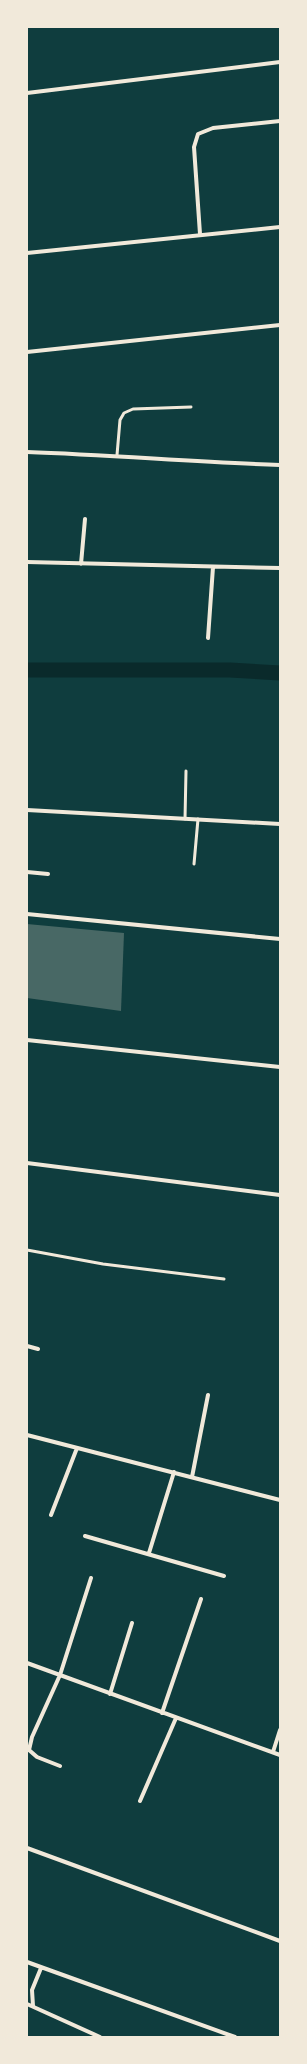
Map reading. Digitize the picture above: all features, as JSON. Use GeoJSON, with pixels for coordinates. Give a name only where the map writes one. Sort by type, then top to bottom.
{"type":"FeatureCollection","features":[{"type":"Feature","properties":{"kind":"street"},"geometry":{"type":"LineString","coordinates":[[27,93],[280,62]]}},
{"type":"Feature","properties":{"kind":"street"},"geometry":{"type":"LineString","coordinates":[[200,234],[194,147],[198,134],[214,128],[280,121]]}},
{"type":"Feature","properties":{"kind":"street"},"geometry":{"type":"LineString","coordinates":[[27,253],[280,226]]}},
{"type":"Feature","properties":{"kind":"street"},"geometry":{"type":"LineString","coordinates":[[27,352],[280,325]]}},
{"type":"Feature","properties":{"kind":"street"},"geometry":{"type":"LineString","coordinates":[[27,452],[117,455],[191,462],[280,466]]}},
{"type":"Feature","properties":{"kind":"street"},"geometry":{"type":"LineString","coordinates":[[81,564],[85,518]]}},
{"type":"Feature","properties":{"kind":"street"},"geometry":{"type":"LineString","coordinates":[[27,562],[280,568]]}},
{"type":"Feature","properties":{"kind":"street"},"geometry":{"type":"LineString","coordinates":[[208,638],[213,567]]}},
{"type":"Feature","properties":{"kind":"street"},"geometry":{"type":"LineString","coordinates":[[27,810],[280,824]]}},
{"type":"Feature","properties":{"kind":"street"},"geometry":{"type":"LineString","coordinates":[[27,872],[48,874]]}},
{"type":"Feature","properties":{"kind":"street"},"geometry":{"type":"LineString","coordinates":[[27,914],[280,939]]}},
{"type":"Feature","properties":{"kind":"street"},"geometry":{"type":"LineString","coordinates":[[27,1040],[280,1067]]}},
{"type":"Feature","properties":{"kind":"street"},"geometry":{"type":"LineString","coordinates":[[27,1163],[280,1195]]}},
{"type":"Feature","properties":{"kind":"street"},"geometry":{"type":"LineString","coordinates":[[27,1346],[38,1350]]}},
{"type":"Feature","properties":{"kind":"street"},"geometry":{"type":"LineString","coordinates":[[192,1477],[208,1395]]}},
{"type":"Feature","properties":{"kind":"street"},"geometry":{"type":"LineString","coordinates":[[27,1435],[280,1500]]}},
{"type":"Feature","properties":{"kind":"street"},"geometry":{"type":"LineString","coordinates":[[51,1514],[77,1448]]}},
{"type":"Feature","properties":{"kind":"street"},"geometry":{"type":"LineString","coordinates":[[149,1553],[174,1472]]}},
{"type":"Feature","properties":{"kind":"street"},"geometry":{"type":"LineString","coordinates":[[85,1536],[149,1553],[224,1576]]}},
{"type":"Feature","properties":{"kind":"street"},"geometry":{"type":"LineString","coordinates":[[60,1766],[37,1757],[30,1750],[32,1737],[60,1675],[91,1578]]}},
{"type":"Feature","properties":{"kind":"street"},"geometry":{"type":"LineString","coordinates":[[162,1713],[201,1599]]}},
{"type":"Feature","properties":{"kind":"street"},"geometry":{"type":"LineString","coordinates":[[110,1694],[132,1623]]}},
{"type":"Feature","properties":{"kind":"street"},"geometry":{"type":"LineString","coordinates":[[27,1663],[280,1755]]}},
{"type":"Feature","properties":{"kind":"street"},"geometry":{"type":"LineString","coordinates":[[140,1801],[176,1718]]}},
{"type":"Feature","properties":{"kind":"street"},"geometry":{"type":"LineString","coordinates":[[273,1752],[280,1730]]}},
{"type":"Feature","properties":{"kind":"street"},"geometry":{"type":"LineString","coordinates":[[27,1848],[280,1941]]}},
{"type":"Feature","properties":{"kind":"street"},"geometry":{"type":"LineString","coordinates":[[27,1962],[236,2037]]}},
{"type":"Feature","properties":{"kind":"street"},"geometry":{"type":"LineString","coordinates":[[33,2006],[32,1990],[41,1968]]}},
{"type":"Feature","properties":{"kind":"street"},"geometry":{"type":"LineString","coordinates":[[27,2004],[100,2037]]}},
{"type":"Feature","properties":{"kind":"lane"},"geometry":{"type":"LineString","coordinates":[[117,455],[120,420],[124,413],[133,409],[191,407]]}},
{"type":"Feature","properties":{"kind":"lane"},"geometry":{"type":"LineString","coordinates":[[185,819],[186,771]]}},
{"type":"Feature","properties":{"kind":"lane"},"geometry":{"type":"LineString","coordinates":[[194,864],[198,819]]}},
{"type":"Feature","properties":{"kind":"lane"},"geometry":{"type":"LineString","coordinates":[[27,1250],[103,1264],[224,1279]]}},
{"type":"Feature","properties":{"kind":"building"},"geometry":{"type":"Polygon","coordinates":[[[27,924],[124,933],[121,1011],[27,998],[27,924]]]}},
{"type":"Feature","properties":{"kind":"waterway"},"geometry":{"type":"LineString","coordinates":[[27,670],[230,670],[280,673]]}}]}
